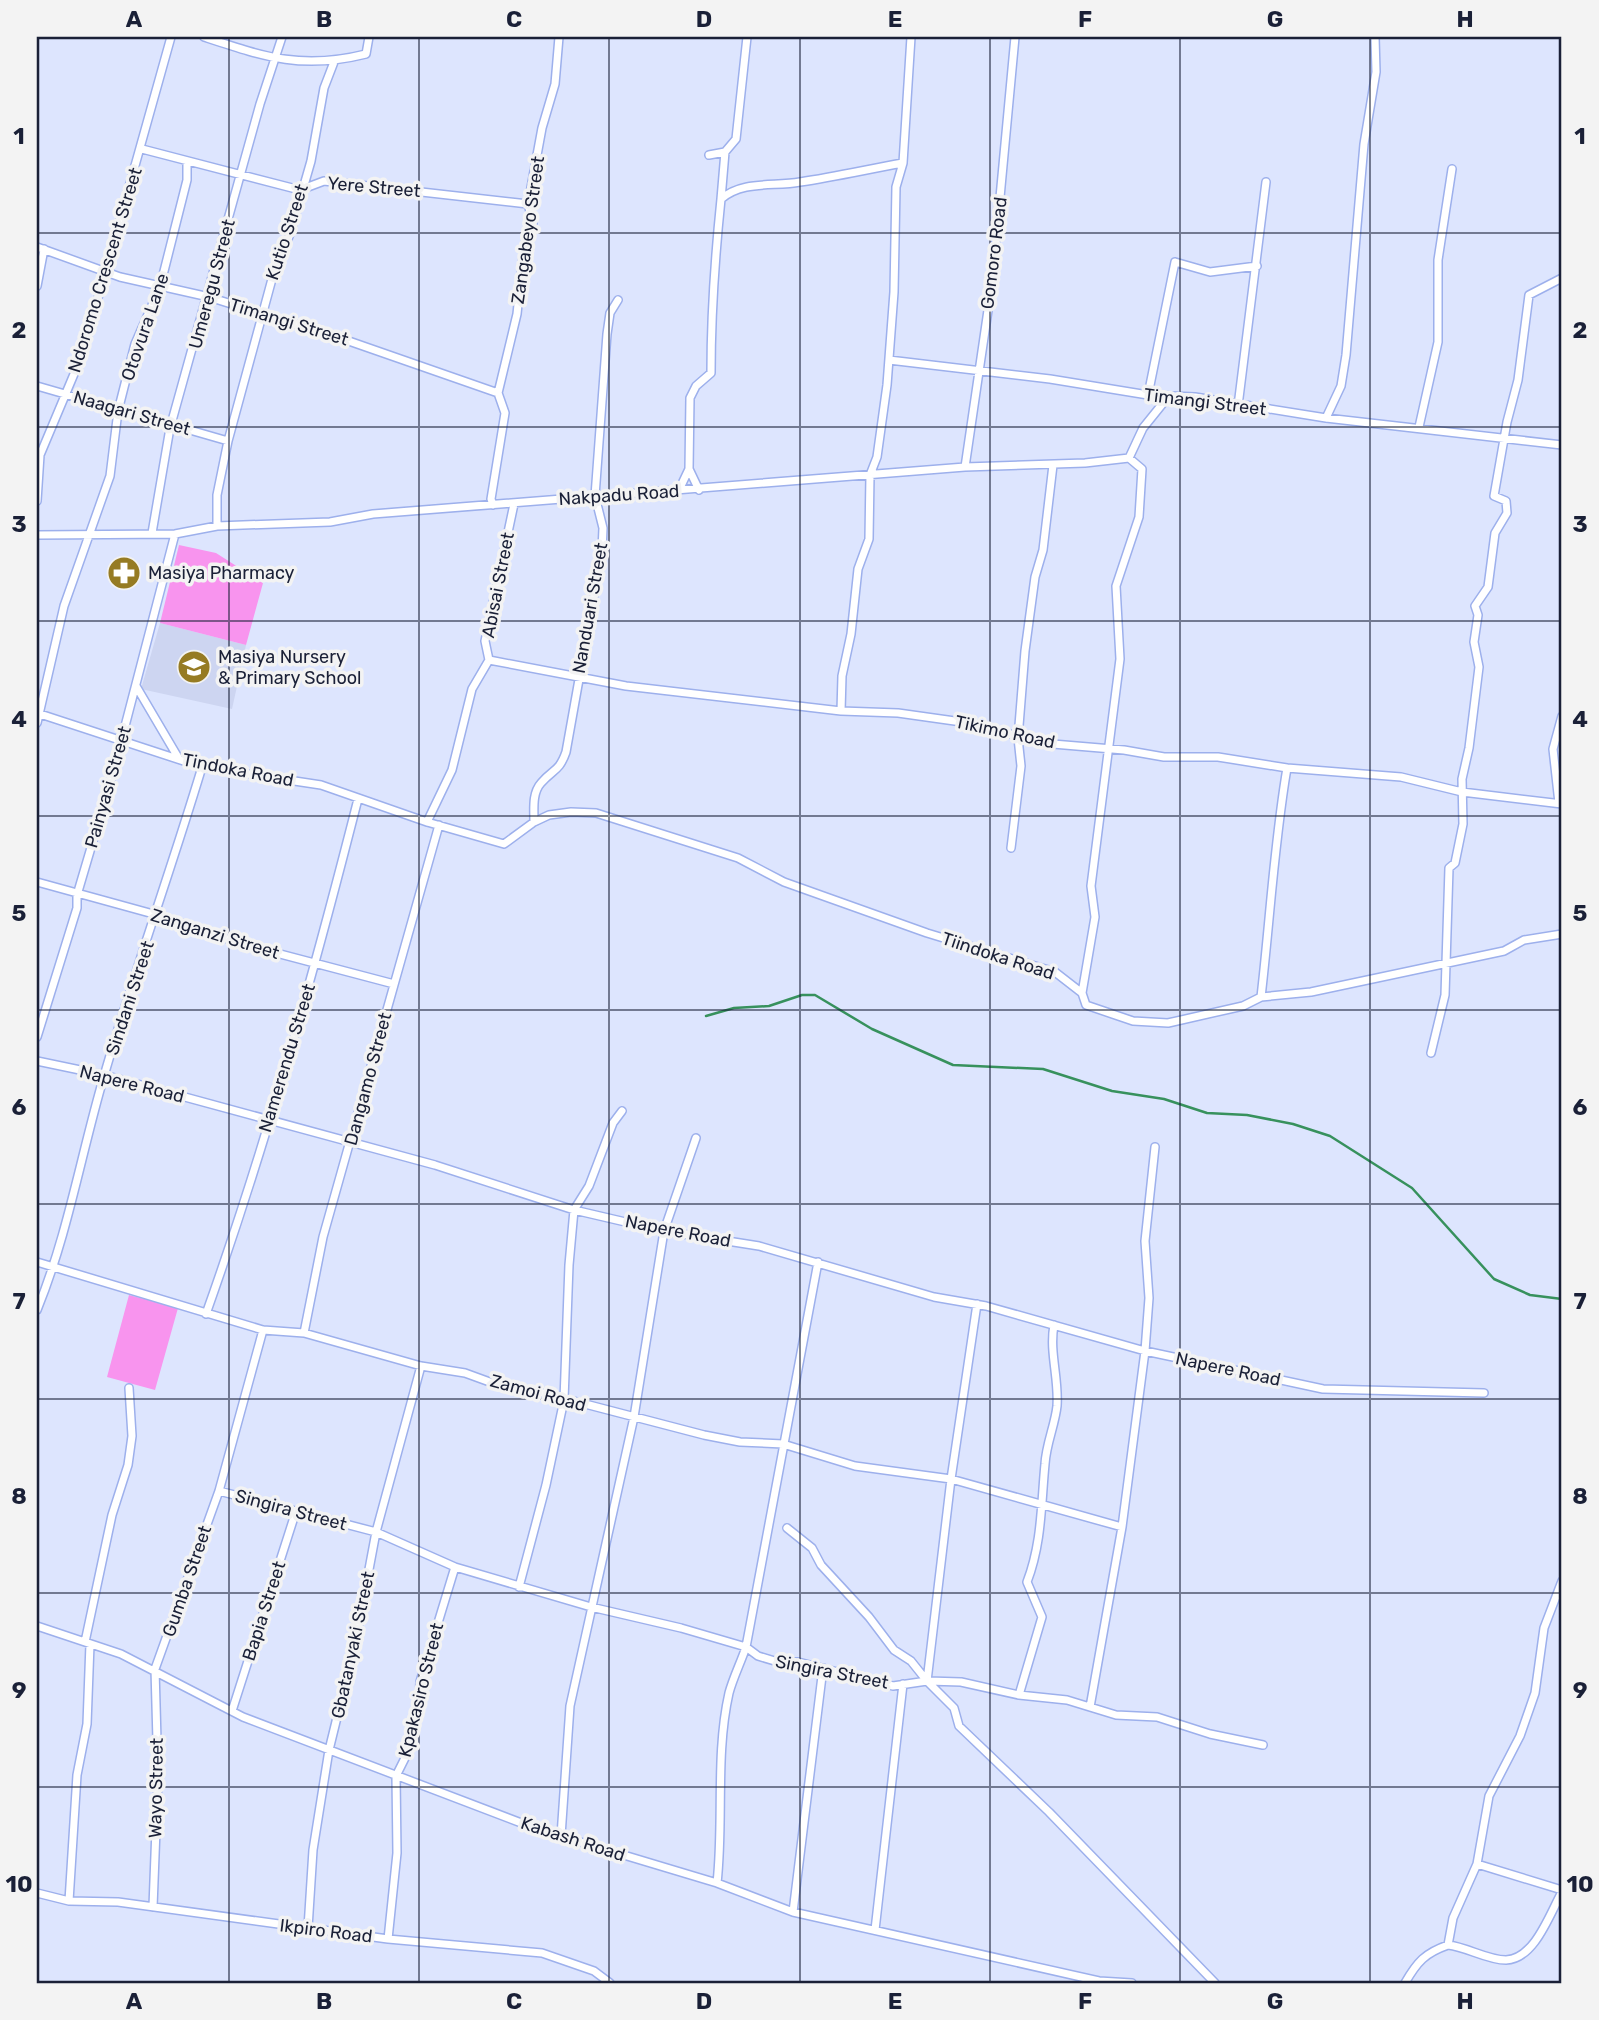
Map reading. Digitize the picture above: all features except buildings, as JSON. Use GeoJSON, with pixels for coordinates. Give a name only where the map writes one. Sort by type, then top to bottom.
{"type":"FeatureCollection","features":[{"type":"Feature","properties":{"kind":"street","name":"Ndoromo Crescent Street"},"geometry":{"type":"LineString","coordinates":[[37,500],[39,454],[82,355],[104,269],[142,149],[171,37]]}},
{"type":"Feature","properties":{"kind":"street"},"geometry":{"type":"LineString","coordinates":[[204,37],[277,59],[334,62],[366,54],[369,37]]}},
{"type":"Feature","properties":{"kind":"street","name":"Umeregu Street"},"geometry":{"type":"LineString","coordinates":[[152,533],[173,424],[260,104],[277,59],[282,37]]}},
{"type":"Feature","properties":{"kind":"street","name":"Zangabeyo Street"},"geometry":{"type":"LineString","coordinates":[[494,505],[491,499],[505,413],[498,393],[517,314],[523,256],[533,223],[528,204],[542,128],[555,84],[559,37]]}},
{"type":"Feature","properties":{"kind":"street"},"geometry":{"type":"LineString","coordinates":[[679,490],[689,468],[690,398],[696,386],[711,373],[711,312],[716,287],[722,165],[725,152],[736,139],[747,37]]}},
{"type":"Feature","properties":{"kind":"street"},"geometry":{"type":"LineString","coordinates":[[841,711],[842,676],[851,634],[858,569],[869,539],[870,475],[877,457],[889,360],[896,187],[903,163],[911,37]]}},
{"type":"Feature","properties":{"kind":"street","name":"Gomoro Road"},"geometry":{"type":"LineString","coordinates":[[965,467],[1000,209],[1015,37]]}},
{"type":"Feature","properties":{"kind":"street"},"geometry":{"type":"LineString","coordinates":[[1326,418],[1341,386],[1346,355],[1364,144],[1376,72],[1375,37]]}},
{"type":"Feature","properties":{"kind":"street","name":"Kutio Street"},"geometry":{"type":"LineString","coordinates":[[217,526],[217,495],[228,441],[261,314],[290,234],[300,190],[311,161],[324,88],[334,62]]}},
{"type":"Feature","properties":{"kind":"street","name":"Yere Street"},"geometry":{"type":"LineString","coordinates":[[142,149],[300,190],[324,181],[528,204]]}},
{"type":"Feature","properties":{"kind":"street"},"geometry":{"type":"LineString","coordinates":[[722,165],[711,156],[725,152]]}},
{"type":"Feature","properties":{"kind":"street","name":"Otovura Lane"},"geometry":{"type":"LineString","coordinates":[[37,723],[37,713],[64,606],[110,476],[118,411],[135,344],[160,287],[187,180],[187,162]]}},
{"type":"Feature","properties":{"kind":"street"},"geometry":{"type":"LineString","coordinates":[[721,199],[729,192],[746,186],[798,183],[903,163]]}},
{"type":"Feature","properties":{"kind":"street"},"geometry":{"type":"LineString","coordinates":[[1419,427],[1438,342],[1438,260],[1452,169]]}},
{"type":"Feature","properties":{"kind":"street"},"geometry":{"type":"LineString","coordinates":[[1238,406],[1244,342],[1257,266],[1254,256],[1266,182]]}},
{"type":"Feature","properties":{"kind":"street"},"geometry":{"type":"LineString","coordinates":[[37,286],[40,248]]}},
{"type":"Feature","properties":{"kind":"street","name":"Timangi Street"},"geometry":{"type":"LineString","coordinates":[[40,248],[120,277],[209,297],[411,360],[498,393]]}},
{"type":"Feature","properties":{"kind":"street"},"geometry":{"type":"LineString","coordinates":[[1149,395],[1175,262],[1210,272],[1257,266]]}},
{"type":"Feature","properties":{"kind":"street"},"geometry":{"type":"LineString","coordinates":[[1432,1053],[1445,995],[1449,868],[1455,863],[1463,824],[1462,792],[1479,667],[1474,642],[1478,615],[1475,606],[1488,587],[1495,533],[1507,513],[1506,501],[1494,496],[1518,380],[1529,295],[1562,278]]}},
{"type":"Feature","properties":{"kind":"street","name":"Nanduari Street"},"geometry":{"type":"LineString","coordinates":[[534,822],[534,800],[539,784],[561,767],[563,760],[602,551],[603,528],[595,496],[607,334],[610,313],[618,300]]}},
{"type":"Feature","properties":{"kind":"street","name":"Timangi Street"},"geometry":{"type":"LineString","coordinates":[[889,360],[1149,395],[1208,398],[1238,406],[1326,418],[1562,445]]}},
{"type":"Feature","properties":{"kind":"street","name":"Naagari Street"},"geometry":{"type":"LineString","coordinates":[[37,386],[228,441]]}},
{"type":"Feature","properties":{"kind":"street"},"geometry":{"type":"LineString","coordinates":[[1082,993],[1095,917],[1091,886],[1120,660],[1116,586],[1139,517],[1142,469],[1129,458],[1143,428],[1168,397]]}},
{"type":"Feature","properties":{"kind":"street","name":"Nakpadu Road"},"geometry":{"type":"LineString","coordinates":[[37,535],[175,534],[217,526],[330,522],[373,514],[595,496],[699,490],[965,467],[1053,465],[1129,458]]}},
{"type":"Feature","properties":{"kind":"street"},"geometry":{"type":"LineString","coordinates":[[1011,848],[1021,766],[1018,738],[1025,651],[1035,577],[1043,550],[1053,465]]}},
{"type":"Feature","properties":{"kind":"street"},"geometry":{"type":"LineString","coordinates":[[689,468],[699,490]]}},
{"type":"Feature","properties":{"kind":"street","name":"Abisai Street"},"geometry":{"type":"LineString","coordinates":[[427,822],[452,770],[472,689],[489,660],[485,641],[514,504]]}},
{"type":"Feature","properties":{"kind":"street","name":"Painyasi Street"},"geometry":{"type":"LineString","coordinates":[[37,1037],[62,964],[77,908],[76,895],[136,686],[175,534]]}},
{"type":"Feature","properties":{"kind":"street","name":"Tikimo Road"},"geometry":{"type":"LineString","coordinates":[[489,660],[577,679],[841,711],[898,713],[976,724],[1018,738],[1164,757],[1219,757],[1287,768],[1401,777],[1462,792],[1561,803]]}},
{"type":"Feature","properties":{"kind":"street"},"geometry":{"type":"LineString","coordinates":[[136,686],[179,759]]}},
{"type":"Feature","properties":{"kind":"street","name":"Tindoka Road"},"geometry":{"type":"LineString","coordinates":[[37,713],[202,767],[321,785],[439,825]]}},
{"type":"Feature","properties":{"kind":"street"},"geometry":{"type":"LineString","coordinates":[[1561,803],[1553,749],[1562,716]]}},
{"type":"Feature","properties":{"kind":"street","name":"Sindani Street"},"geometry":{"type":"LineString","coordinates":[[37,1310],[54,1267],[104,1076],[202,767]]}},
{"type":"Feature","properties":{"kind":"street"},"geometry":{"type":"LineString","coordinates":[[1261,997],[1272,909],[1272,868],[1287,768]]}},
{"type":"Feature","properties":{"kind":"street","name":"Namerendu Street"},"geometry":{"type":"LineString","coordinates":[[206,1314],[244,1205],[316,963],[358,799]]}},
{"type":"Feature","properties":{"kind":"street","name":"Tiindoka Road"},"geometry":{"type":"LineString","coordinates":[[439,825],[504,844],[534,822],[571,812],[596,813],[738,858],[784,882],[927,933],[1055,972],[1082,993],[1086,1005],[1133,1021],[1168,1023],[1243,1006],[1261,997],[1311,992],[1504,951],[1524,940],[1562,934]]}},
{"type":"Feature","properties":{"kind":"street","name":"Dangamo Street"},"geometry":{"type":"LineString","coordinates":[[304,1333],[323,1237],[439,825]]}},
{"type":"Feature","properties":{"kind":"street","name":"Zanganzi Street"},"geometry":{"type":"LineString","coordinates":[[37,882],[76,895],[157,915],[242,944],[394,984]]}},
{"type":"Feature","properties":{"kind":"street","name":"Napere Road"},"geometry":{"type":"LineString","coordinates":[[37,1061],[104,1076],[351,1142],[533,1194],[574,1210],[664,1231],[759,1246],[934,1297],[977,1304],[1145,1351],[1323,1389],[1484,1393]]}},
{"type":"Feature","properties":{"kind":"street"},"geometry":{"type":"LineString","coordinates":[[519,1587],[546,1485],[564,1400],[569,1265],[574,1210],[589,1186],[613,1124],[622,1111]]}},
{"type":"Feature","properties":{"kind":"street"},"geometry":{"type":"LineString","coordinates":[[561,1836],[570,1706],[634,1418],[664,1231],[696,1138]]}},
{"type":"Feature","properties":{"kind":"street"},"geometry":{"type":"LineString","coordinates":[[1090,1707],[1122,1527],[1145,1351],[1149,1298],[1145,1241],[1155,1147]]}},
{"type":"Feature","properties":{"kind":"street","name":"Zamoi Road"},"geometry":{"type":"LineString","coordinates":[[37,1262],[263,1330],[304,1333],[421,1366],[465,1373],[509,1389],[543,1393],[634,1418],[740,1442],[783,1444],[856,1466],[951,1479],[1122,1527]]}},
{"type":"Feature","properties":{"kind":"street"},"geometry":{"type":"LineString","coordinates":[[717,1883],[722,1837],[721,1781],[729,1693],[746,1647],[783,1444],[796,1392],[818,1262]]}},
{"type":"Feature","properties":{"kind":"street"},"geometry":{"type":"LineString","coordinates":[[927,1681],[951,1479],[977,1304]]}},
{"type":"Feature","properties":{"kind":"street"},"geometry":{"type":"LineString","coordinates":[[1019,1695],[1042,1617],[1027,1582],[1035,1562],[1044,1505],[1045,1462],[1057,1407],[1057,1378],[1052,1354],[1054,1325]]}},
{"type":"Feature","properties":{"kind":"street","name":"Gumba Street"},"geometry":{"type":"LineString","coordinates":[[155,1669],[219,1491],[263,1330]]}},
{"type":"Feature","properties":{"kind":"street","name":"Gbatanyaki Street"},"geometry":{"type":"LineString","coordinates":[[308,1928],[313,1850],[329,1750],[355,1644],[376,1532],[421,1366]]}},
{"type":"Feature","properties":{"kind":"street"},"geometry":{"type":"LineString","coordinates":[[69,1901],[77,1774],[87,1724],[88,1643],[112,1515],[128,1465],[132,1436],[129,1388]]}},
{"type":"Feature","properties":{"kind":"street","name":"Singira Street"},"geometry":{"type":"LineString","coordinates":[[219,1491],[376,1532],[455,1567],[591,1607],[681,1628],[746,1647],[758,1656],[778,1662],[823,1668],[893,1686],[927,1681],[961,1682],[1019,1695],[1067,1700],[1116,1714],[1157,1717],[1210,1734],[1263,1745]]}},
{"type":"Feature","properties":{"kind":"street","name":"Bapia Street"},"geometry":{"type":"LineString","coordinates":[[232,1711],[296,1511]]}},
{"type":"Feature","properties":{"kind":"street"},"geometry":{"type":"LineString","coordinates":[[787,1528],[812,1548],[821,1565],[869,1617],[894,1650],[911,1661],[927,1681],[946,1696],[954,1708],[959,1726],[1049,1812],[1215,1983]]}},
{"type":"Feature","properties":{"kind":"street","name":"Kpakasiro Street"},"geometry":{"type":"LineString","coordinates":[[388,1940],[397,1853],[397,1776],[410,1748],[419,1707],[420,1682],[455,1567]]}},
{"type":"Feature","properties":{"kind":"street"},"geometry":{"type":"LineString","coordinates":[[1448,1945],[1453,1918],[1477,1864],[1489,1796],[1520,1737],[1535,1693],[1544,1628],[1562,1581]]}},
{"type":"Feature","properties":{"kind":"street","name":"Kabash Road"},"geometry":{"type":"LineString","coordinates":[[37,1626],[155,1669],[232,1711],[397,1776],[561,1836],[717,1883],[793,1912],[1099,1982],[1132,1983]]}},
{"type":"Feature","properties":{"kind":"street"},"geometry":{"type":"LineString","coordinates":[[793,1912],[823,1668]]}},
{"type":"Feature","properties":{"kind":"street","name":"Wayo Street"},"geometry":{"type":"LineString","coordinates":[[153,1907],[158,1777],[155,1669]]}},
{"type":"Feature","properties":{"kind":"street"},"geometry":{"type":"LineString","coordinates":[[875,1930],[903,1684]]}},
{"type":"Feature","properties":{"kind":"street"},"geometry":{"type":"LineString","coordinates":[[1405,1983],[1416,1963],[1428,1952],[1448,1945],[1504,1960],[1521,1956],[1537,1938],[1562,1891],[1477,1864]]}},
{"type":"Feature","properties":{"kind":"street","name":"Ikpiro Road"},"geometry":{"type":"LineString","coordinates":[[37,1893],[69,1901],[153,1907],[388,1940],[542,1953],[594,1970],[610,1983]]}},
{"type":"Feature","properties":{"kind":"shaded area"},"geometry":{"type":"Polygon","coordinates":[[[179,545],[216,553],[263,583],[246,645],[160,623],[179,545]]]}},
{"type":"Feature","properties":{"kind":"shaded area","name":"Masiya Nursery & Primary School"},"geometry":{"type":"Polygon","coordinates":[[[160,623],[246,645],[232,709],[141,689],[160,623]]]}},
{"type":"Feature","properties":{"kind":"shaded area"},"geometry":{"type":"Polygon","coordinates":[[[129,1295],[178,1308],[155,1390],[107,1377],[129,1295]]]}},
{"type":"Feature","properties":{"kind":"waterway"},"geometry":{"type":"LineString","coordinates":[[706,1016],[734,1008],[769,1006],[802,995],[815,995],[872,1029],[953,1065],[1043,1069],[1112,1091],[1164,1099],[1207,1113],[1247,1115],[1293,1124],[1330,1136],[1412,1188],[1494,1279],[1530,1295],[1562,1299]]}},
{"type":"Feature","properties":{"kind":"place","name":"Masiya Pharmacy"},"geometry":{"type":"Point","coordinates":[124,573]}},
{"type":"Feature","properties":{"kind":"place","name":"Masiya Nursery & Primary School"},"geometry":{"type":"Point","coordinates":[194,667]}}]}
